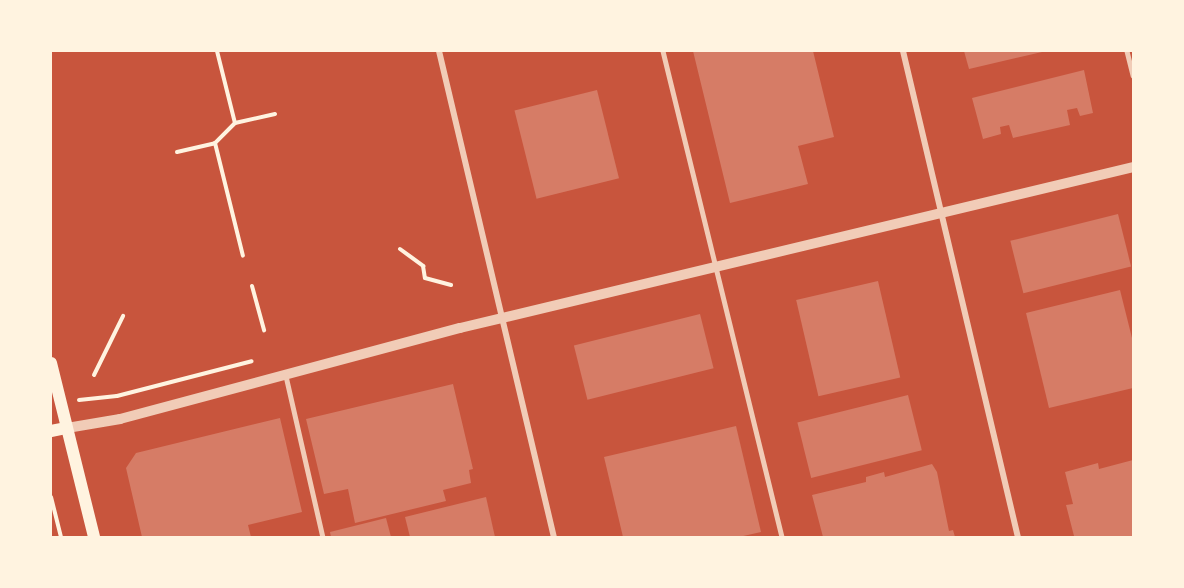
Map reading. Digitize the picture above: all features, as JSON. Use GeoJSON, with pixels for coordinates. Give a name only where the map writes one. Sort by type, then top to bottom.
{"type":"FeatureCollection","features":[{"type":"Feature","properties":{"kind":"main road"},"geometry":{"type":"LineString","coordinates":[[51,363],[94,537]]}},
{"type":"Feature","properties":{"kind":"main road"},"geometry":{"type":"LineString","coordinates":[[51,431],[67,428]]}},
{"type":"Feature","properties":{"kind":"street"},"geometry":{"type":"LineString","coordinates":[[439,51],[554,537]]}},
{"type":"Feature","properties":{"kind":"street"},"geometry":{"type":"LineString","coordinates":[[903,51],[1018,537]]}},
{"type":"Feature","properties":{"kind":"street"},"geometry":{"type":"LineString","coordinates":[[67,428],[120,419],[502,318],[1133,167]]}},
{"type":"Feature","properties":{"kind":"lane"},"geometry":{"type":"LineString","coordinates":[[663,51],[782,537]]}},
{"type":"Feature","properties":{"kind":"lane"},"geometry":{"type":"LineString","coordinates":[[1127,51],[1133,75]]}},
{"type":"Feature","properties":{"kind":"lane"},"geometry":{"type":"LineString","coordinates":[[285,374],[323,537]]}},
{"type":"Feature","properties":{"kind":"path"},"geometry":{"type":"LineString","coordinates":[[217,51],[234,123]]}},
{"type":"Feature","properties":{"kind":"path"},"geometry":{"type":"LineString","coordinates":[[177,152],[215,143],[234,123],[275,114]]}},
{"type":"Feature","properties":{"kind":"path"},"geometry":{"type":"LineString","coordinates":[[215,143],[243,256]]}},
{"type":"Feature","properties":{"kind":"path"},"geometry":{"type":"LineString","coordinates":[[400,249],[423,266],[425,278],[451,285]]}},
{"type":"Feature","properties":{"kind":"path"},"geometry":{"type":"LineString","coordinates":[[252,286],[264,330]]}},
{"type":"Feature","properties":{"kind":"path"},"geometry":{"type":"LineString","coordinates":[[94,375],[123,316]]}},
{"type":"Feature","properties":{"kind":"path"},"geometry":{"type":"LineString","coordinates":[[51,496],[61,537]]}},
{"type":"Feature","properties":{"kind":"building"},"geometry":{"type":"Polygon","coordinates":[[[693,51],[813,51],[834,137],[798,146],[808,184],[730,203],[693,51]]]}},
{"type":"Feature","properties":{"kind":"building"},"geometry":{"type":"Polygon","coordinates":[[[964,51],[1042,51],[1042,52],[969,69],[964,51]]]}},
{"type":"Feature","properties":{"kind":"building"},"geometry":{"type":"Polygon","coordinates":[[[1084,70],[1093,113],[1080,116],[1077,108],[1067,110],[1070,125],[1013,138],[1009,125],[1000,127],[1001,134],[983,139],[972,98],[1084,70]]]}},
{"type":"Feature","properties":{"kind":"building"},"geometry":{"type":"Polygon","coordinates":[[[597,90],[619,178],[537,199],[515,111],[597,90]]]}},
{"type":"Feature","properties":{"kind":"building"},"geometry":{"type":"Polygon","coordinates":[[[1118,214],[1131,266],[1023,293],[1010,241],[1118,214]]]}},
{"type":"Feature","properties":{"kind":"building"},"geometry":{"type":"Polygon","coordinates":[[[878,281],[900,377],[818,396],[796,300],[878,281]]]}},
{"type":"Feature","properties":{"kind":"building"},"geometry":{"type":"Polygon","coordinates":[[[1120,290],[1133,342],[1133,388],[1049,408],[1026,313],[1120,290]]]}},
{"type":"Feature","properties":{"kind":"building"},"geometry":{"type":"Polygon","coordinates":[[[700,314],[714,368],[587,400],[574,345],[700,314]]]}},
{"type":"Feature","properties":{"kind":"building"},"geometry":{"type":"Polygon","coordinates":[[[453,384],[473,469],[469,470],[471,483],[443,490],[446,501],[355,523],[348,489],[324,494],[306,419],[453,384]]]}},
{"type":"Feature","properties":{"kind":"building"},"geometry":{"type":"Polygon","coordinates":[[[908,395],[922,450],[811,478],[797,423],[908,395]]]}},
{"type":"Feature","properties":{"kind":"building"},"geometry":{"type":"Polygon","coordinates":[[[280,418],[302,512],[248,525],[251,537],[142,537],[126,468],[136,453],[280,418]]]}},
{"type":"Feature","properties":{"kind":"building"},"geometry":{"type":"Polygon","coordinates":[[[736,426],[761,532],[739,537],[623,537],[604,457],[736,426]]]}},
{"type":"Feature","properties":{"kind":"building"},"geometry":{"type":"Polygon","coordinates":[[[1133,460],[1133,537],[1074,536],[1066,505],[1073,504],[1065,472],[1098,463],[1099,469],[1133,460]]]}},
{"type":"Feature","properties":{"kind":"building"},"geometry":{"type":"Polygon","coordinates":[[[932,464],[937,472],[949,531],[953,530],[955,537],[823,537],[812,495],[866,482],[866,477],[884,472],[885,477],[932,464]]]}},
{"type":"Feature","properties":{"kind":"building"},"geometry":{"type":"Polygon","coordinates":[[[486,497],[495,537],[410,537],[405,517],[486,497]]]}},
{"type":"Feature","properties":{"kind":"building"},"geometry":{"type":"Polygon","coordinates":[[[386,518],[391,537],[331,537],[330,532],[386,518]]]}}]}
